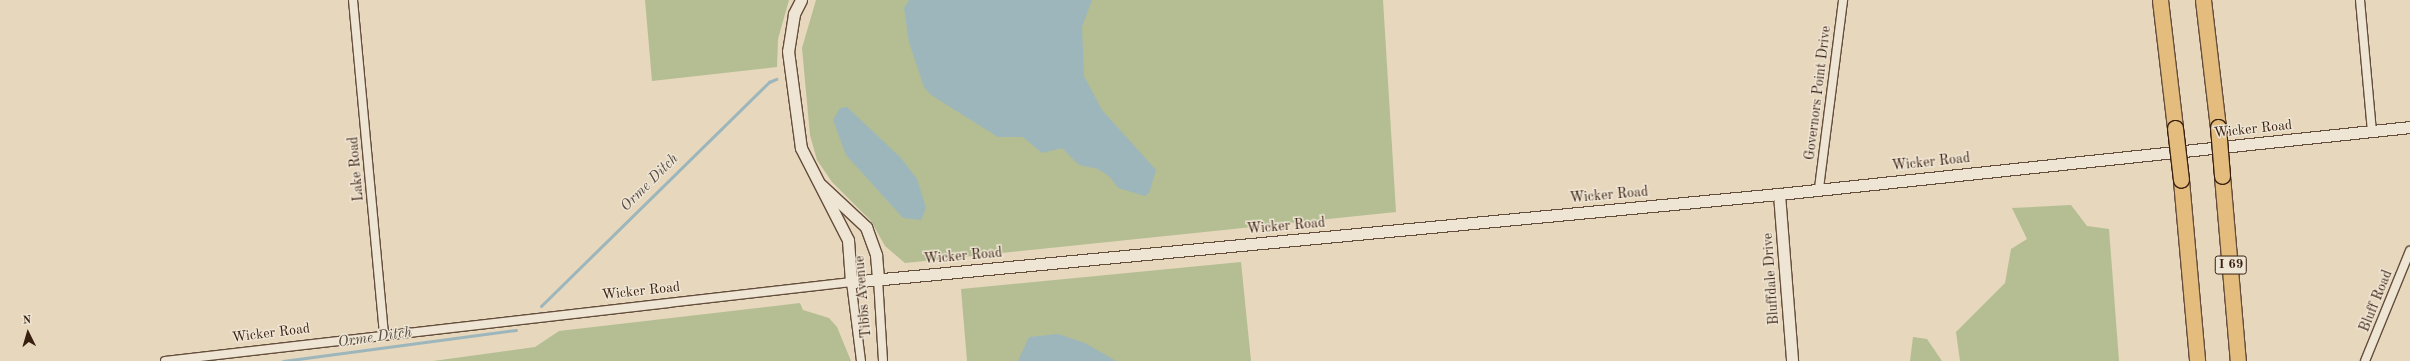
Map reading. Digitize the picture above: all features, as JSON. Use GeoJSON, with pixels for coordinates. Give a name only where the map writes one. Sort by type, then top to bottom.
{"type":"FeatureCollection","features":[{"type":"Feature","properties":{"kind":"highway"},"geometry":{"type":"LineString","coordinates":[[2160,0],[2181,180],[2197,357]]}},
{"type":"Feature","properties":{"kind":"highway","name":"I 69"},"geometry":{"type":"LineString","coordinates":[[2203,0],[2218,127],[2238,358]]}},
{"type":"Feature","properties":{"kind":"street","name":"Lake Road"},"geometry":{"type":"LineString","coordinates":[[353,0],[384,336]]}},
{"type":"Feature","properties":{"kind":"street","name":"Tibbs Avenue"},"geometry":{"type":"LineString","coordinates":[[801,0],[794,14],[788,51],[800,148],[848,240],[851,282],[861,361]]}},
{"type":"Feature","properties":{"kind":"street","name":"Governors Point Drive"},"geometry":{"type":"LineString","coordinates":[[1819,188],[1843,0]]}},
{"type":"Feature","properties":{"kind":"street"},"geometry":{"type":"LineString","coordinates":[[2360,0],[2372,132]]}},
{"type":"Feature","properties":{"kind":"street","name":"Wicker Road"},"geometry":{"type":"LineString","coordinates":[[166,361],[878,279],[1779,194],[1819,188],[2410,127]]}},
{"type":"Feature","properties":{"kind":"street","name":"Tibbs Avenue"},"geometry":{"type":"LineString","coordinates":[[816,181],[866,227],[876,255],[883,361]]}},
{"type":"Feature","properties":{"kind":"street","name":"Bluffdale Drive"},"geometry":{"type":"LineString","coordinates":[[1779,194],[1792,361]]}},
{"type":"Feature","properties":{"kind":"street","name":"Bluff Road"},"geometry":{"type":"LineString","coordinates":[[2365,361],[2410,251]]}},
{"type":"Feature","properties":{"kind":"green space"},"geometry":{"type":"Polygon","coordinates":[[[645,0],[789,0],[778,39],[777,67],[652,81],[645,0]]]}},
{"type":"Feature","properties":{"kind":"green space"},"geometry":{"type":"Polygon","coordinates":[[[816,0],[1383,0],[1396,212],[905,263],[885,246],[871,221],[832,182],[817,160],[810,135],[802,48],[816,0]]]}},
{"type":"Feature","properties":{"kind":"green space"},"geometry":{"type":"Polygon","coordinates":[[[2071,205],[2087,226],[2109,229],[2119,361],[1960,361],[1956,332],[2005,283],[2011,249],[2027,239],[2012,208],[2071,205]]]}},
{"type":"Feature","properties":{"kind":"green space"},"geometry":{"type":"Polygon","coordinates":[[[1241,262],[1251,361],[967,361],[961,289],[1241,262]]]}},
{"type":"Feature","properties":{"kind":"green space"},"geometry":{"type":"Polygon","coordinates":[[[800,303],[803,310],[829,318],[837,327],[851,361],[433,361],[535,347],[559,331],[800,303]]]}},
{"type":"Feature","properties":{"kind":"green space"},"geometry":{"type":"Polygon","coordinates":[[[1913,337],[1927,339],[1942,361],[1910,361],[1913,337]]]}},
{"type":"Feature","properties":{"kind":"water"},"geometry":{"type":"Polygon","coordinates":[[[909,0],[1092,0],[1082,27],[1084,76],[1102,110],[1156,170],[1149,193],[1145,196],[1118,188],[1110,177],[1098,169],[1079,165],[1062,148],[1042,153],[1023,137],[998,137],[931,95],[924,87],[909,42],[904,8],[909,0]]]}},
{"type":"Feature","properties":{"kind":"water"},"geometry":{"type":"Polygon","coordinates":[[[847,107],[901,158],[917,179],[926,208],[921,220],[903,218],[846,155],[833,120],[840,108],[847,107]]]}},
{"type":"Feature","properties":{"kind":"water"},"geometry":{"type":"Polygon","coordinates":[[[1058,334],[1085,343],[1116,361],[1018,361],[1029,337],[1058,334]]]}},
{"type":"Feature","properties":{"kind":"waterway","name":"Orme Ditch"},"geometry":{"type":"LineString","coordinates":[[541,306],[769,82],[776,79]]}},
{"type":"Feature","properties":{"kind":"waterway","name":"Orme Ditch"},"geometry":{"type":"LineString","coordinates":[[283,361],[516,330]]}}]}
